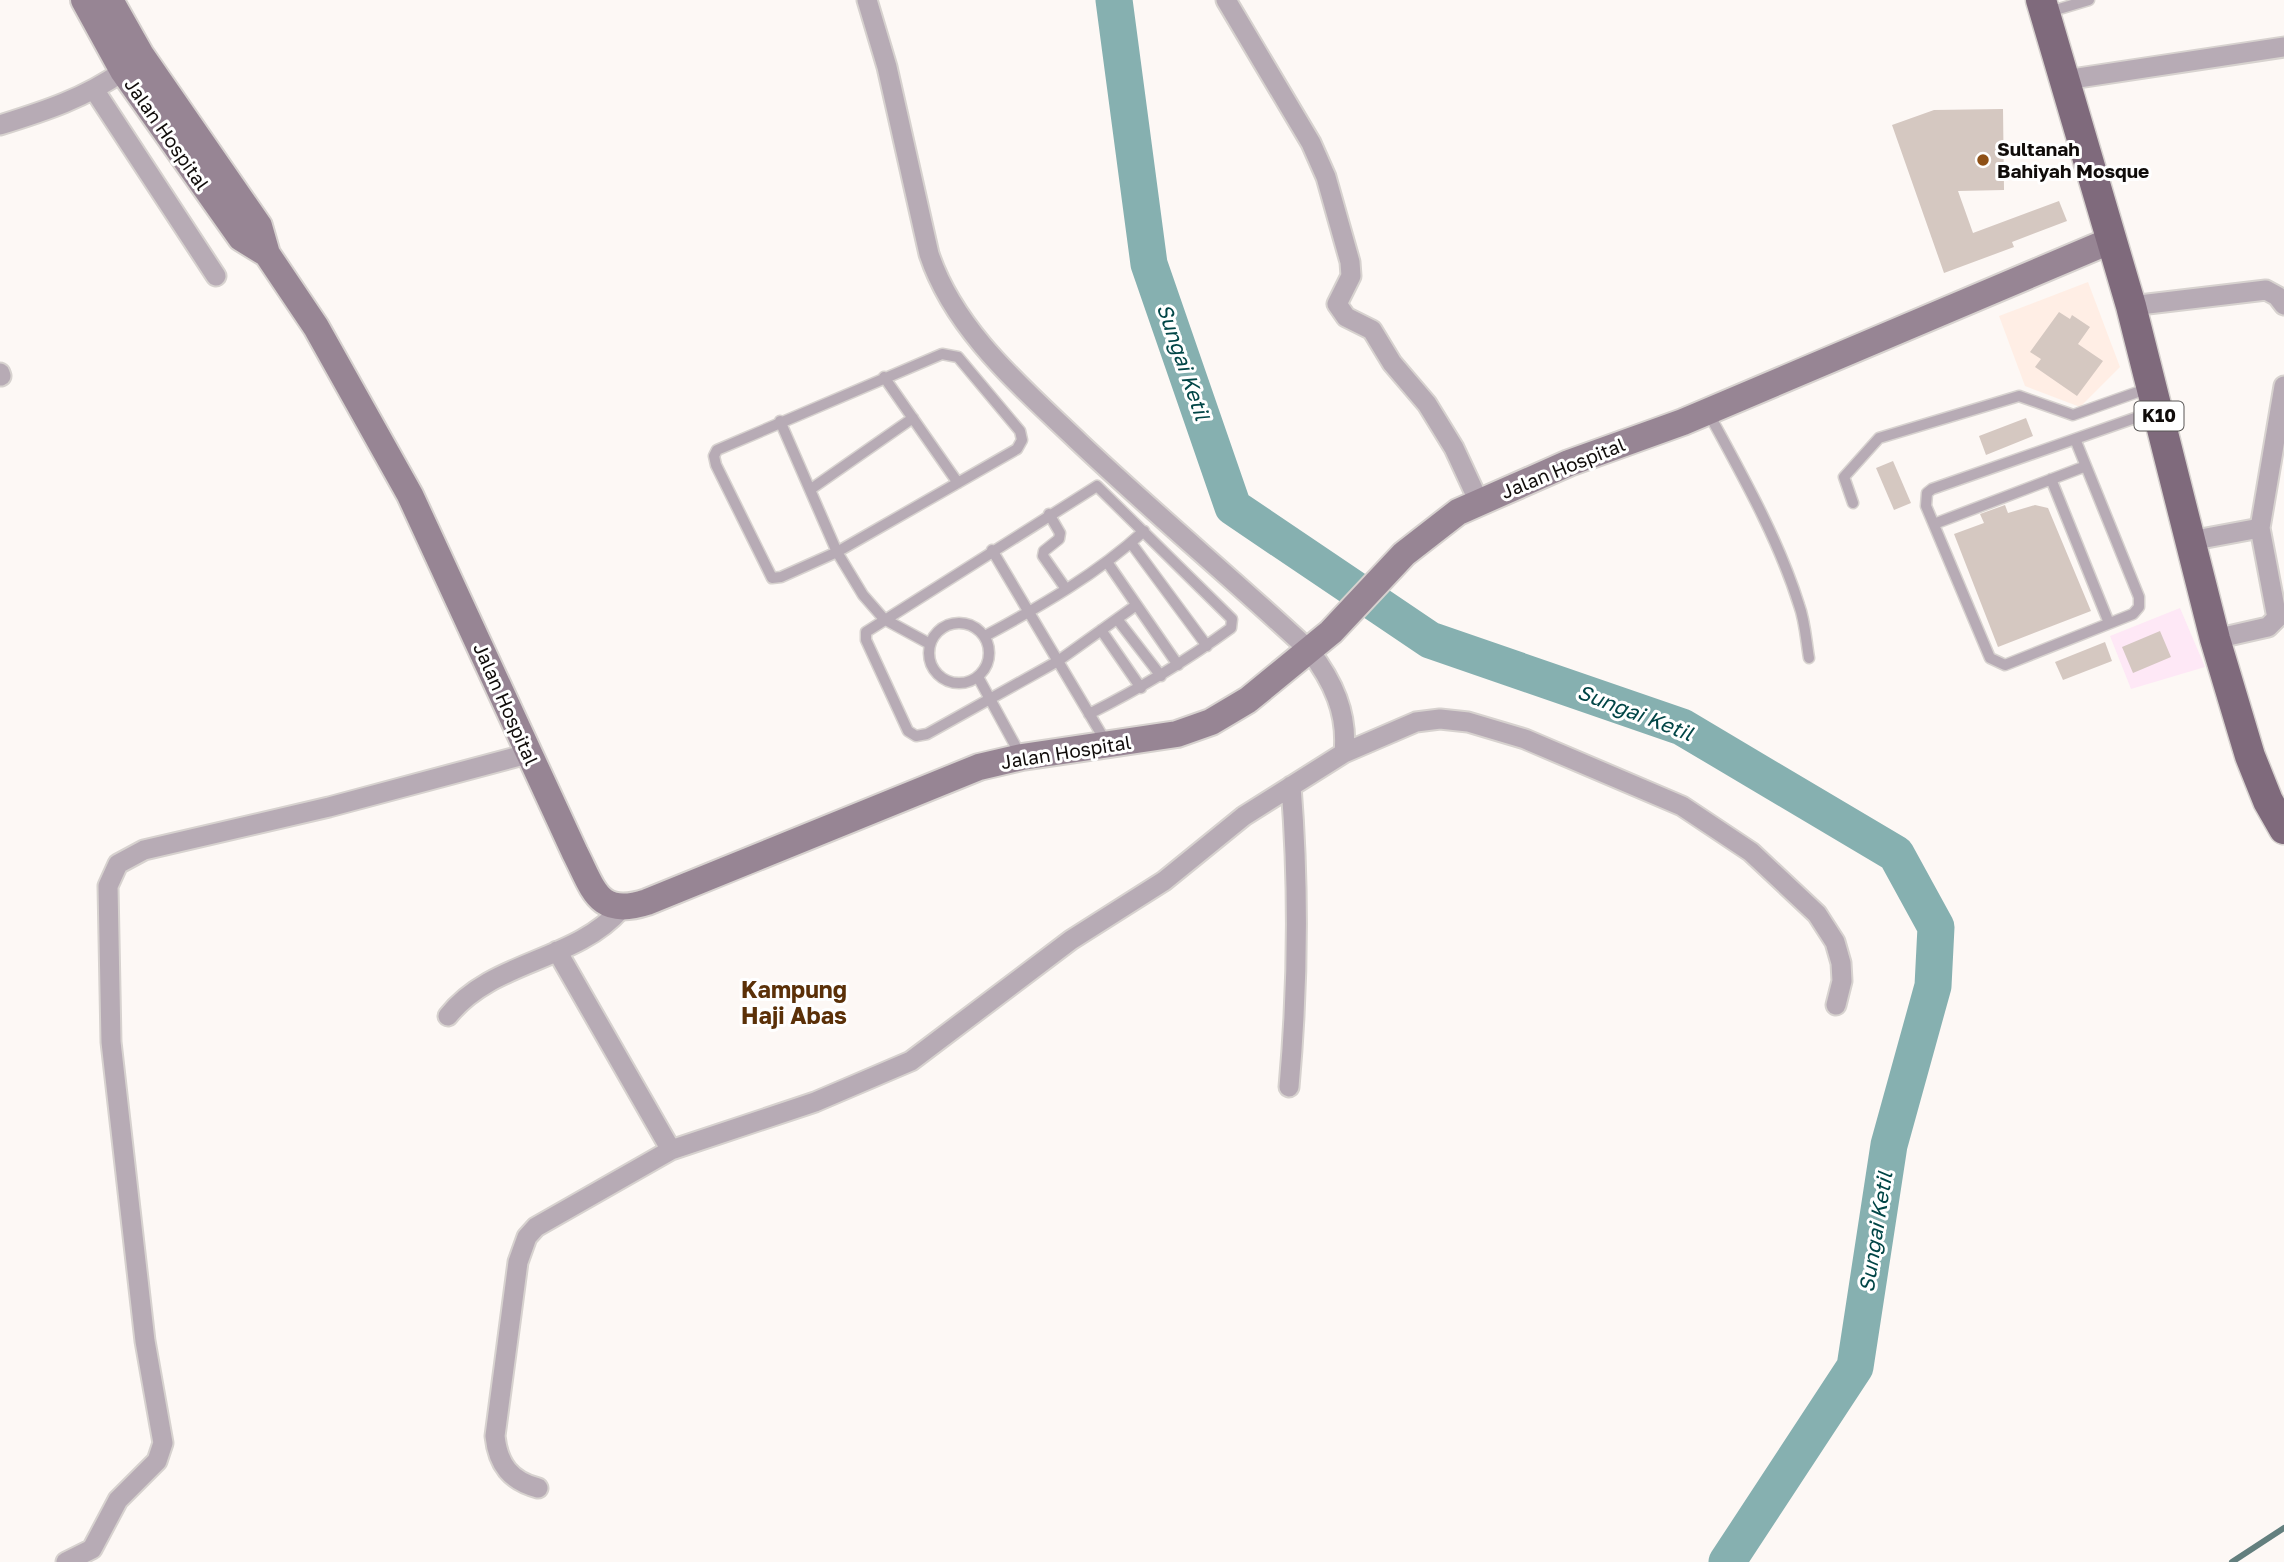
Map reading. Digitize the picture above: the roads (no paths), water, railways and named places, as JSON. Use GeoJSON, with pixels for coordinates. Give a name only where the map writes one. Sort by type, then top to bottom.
{"type":"FeatureCollection","features":[{"type":"Feature","properties":{"kind":"main road","name":"Jalan Hospital"},"geometry":{"type":"LineString","coordinates":[[84,0],[123,71],[241,238],[267,254]]}},
{"type":"Feature","properties":{"kind":"main road","name":"Jalan Hospital"},"geometry":{"type":"LineString","coordinates":[[110,0],[165,90],[259,226],[267,254],[316,327],[410,495],[527,754],[592,886],[608,905],[621,909],[647,902],[944,780],[1022,757],[1177,734],[1211,722],[1248,700],[1331,632],[1404,554],[1458,512],[1569,463],[1708,411],[2112,240]]}},
{"type":"Feature","properties":{"kind":"main road","name":"K10"},"geometry":{"type":"LineString","coordinates":[[2043,6],[2131,306],[2215,639],[2250,756],[2268,801],[2284,829]]}},
{"type":"Feature","properties":{"kind":"main road"},"geometry":{"type":"LineString","coordinates":[[123,25],[126,51],[123,71],[149,79],[165,90]]}},
{"type":"Feature","properties":{"kind":"street"},"geometry":{"type":"LineString","coordinates":[[867,0],[887,67],[929,254],[937,278],[965,324],[1034,401],[1309,650],[1325,672],[1342,711],[1346,734],[1344,753]]}},
{"type":"Feature","properties":{"kind":"street"},"geometry":{"type":"LineString","coordinates":[[1226,0],[1299,119],[1326,177],[1350,262],[1351,276],[1337,304],[1340,312],[1372,331],[1392,363],[1427,404],[1454,448],[1479,502]]}},
{"type":"Feature","properties":{"kind":"street"},"geometry":{"type":"LineString","coordinates":[[2065,80],[2284,47]]}},
{"type":"Feature","properties":{"kind":"street"},"geometry":{"type":"LineString","coordinates":[[0,125],[58,107],[94,91],[123,71]]}},
{"type":"Feature","properties":{"kind":"street"},"geometry":{"type":"LineString","coordinates":[[94,91],[216,276]]}},
{"type":"Feature","properties":{"kind":"street"},"geometry":{"type":"LineString","coordinates":[[2131,306],[2266,290],[2277,296],[2284,306]]}},
{"type":"Feature","properties":{"kind":"street"},"geometry":{"type":"LineString","coordinates":[[2215,639],[2268,627],[2277,618],[2260,528],[2284,386]]}},
{"type":"Feature","properties":{"kind":"street"},"geometry":{"type":"LineString","coordinates":[[2190,541],[2260,528]]}},
{"type":"Feature","properties":{"kind":"street"},"geometry":{"type":"LineString","coordinates":[[538,1488],[524,1485],[509,1474],[499,1458],[495,1436],[522,1248],[536,1227],[551,1216],[671,1150],[816,1102],[911,1061],[1071,940],[1164,881],[1244,816],[1344,753],[1416,722],[1440,719],[1468,722],[1525,739],[1682,806],[1751,852],[1816,914],[1835,942],[1842,963],[1842,981],[1836,1005]]}},
{"type":"Feature","properties":{"kind":"street"},"geometry":{"type":"LineString","coordinates":[[66,1562],[92,1549],[118,1500],[157,1461],[163,1443],[145,1341],[111,1042],[108,909],[112,874],[118,864],[144,850],[329,807],[527,754]]}},
{"type":"Feature","properties":{"kind":"street"},"geometry":{"type":"LineString","coordinates":[[1289,1087],[1297,949],[1296,858],[1291,786]]}},
{"type":"Feature","properties":{"kind":"street"},"geometry":{"type":"LineString","coordinates":[[448,1016],[459,1002],[487,981],[600,930],[621,909]]}},
{"type":"Feature","properties":{"kind":"street"},"geometry":{"type":"LineString","coordinates":[[557,951],[671,1150]]}},
{"type":"Feature","properties":{"kind":"lane"},"geometry":{"type":"LineString","coordinates":[[2043,6],[2089,0]]}},
{"type":"Feature","properties":{"kind":"lane"},"geometry":{"type":"LineString","coordinates":[[942,354],[958,357],[1020,431],[1022,440],[1017,449],[837,552],[781,578],[772,578],[716,466],[714,456],[717,450],[884,377],[942,354]]}},
{"type":"Feature","properties":{"kind":"lane"},"geometry":{"type":"LineString","coordinates":[[884,377],[958,482]]}},
{"type":"Feature","properties":{"kind":"lane"},"geometry":{"type":"LineString","coordinates":[[1853,503],[1844,477],[1879,438],[2019,396],[2073,415],[2155,398]]}},
{"type":"Feature","properties":{"kind":"lane"},"geometry":{"type":"LineString","coordinates":[[2075,439],[2139,597],[2139,607],[2133,614],[2005,664],[1997,664],[1990,659],[1925,498],[1932,489],[2075,439],[2155,398]]}},
{"type":"Feature","properties":{"kind":"lane"},"geometry":{"type":"LineString","coordinates":[[1708,411],[1752,492],[1800,606],[1809,658]]}},
{"type":"Feature","properties":{"kind":"lane"},"geometry":{"type":"LineString","coordinates":[[811,489],[913,418]]}},
{"type":"Feature","properties":{"kind":"lane"},"geometry":{"type":"LineString","coordinates":[[780,421],[837,552],[863,595],[884,619],[930,644]]}},
{"type":"Feature","properties":{"kind":"lane"},"geometry":{"type":"LineString","coordinates":[[1934,524],[2086,466]]}},
{"type":"Feature","properties":{"kind":"lane"},"geometry":{"type":"LineString","coordinates":[[2051,480],[2109,623]]}},
{"type":"Feature","properties":{"kind":"lane"},"geometry":{"type":"LineString","coordinates":[[1089,714],[1141,688],[1207,646],[1231,628],[1232,619],[1097,486],[866,632],[866,639],[908,731],[916,736],[927,734],[1058,661],[1135,607]]}},
{"type":"Feature","properties":{"kind":"lane"},"geometry":{"type":"LineString","coordinates":[[1049,514],[1060,533],[1059,539],[1044,551],[1044,556],[1066,589]]}},
{"type":"Feature","properties":{"kind":"lane"},"geometry":{"type":"LineString","coordinates":[[985,636],[1029,612],[1107,562],[1144,531]]}},
{"type":"Feature","properties":{"kind":"lane"},"geometry":{"type":"LineString","coordinates":[[1131,543],[1207,646]]}},
{"type":"Feature","properties":{"kind":"lane"},"geometry":{"type":"LineString","coordinates":[[992,550],[1107,745]]}},
{"type":"Feature","properties":{"kind":"lane"},"geometry":{"type":"LineString","coordinates":[[1107,562],[1135,607],[1178,665]]}},
{"type":"Feature","properties":{"kind":"lane"},"geometry":{"type":"LineString","coordinates":[[1117,619],[1161,676]]}},
{"type":"Feature","properties":{"kind":"lane"},"geometry":{"type":"LineString","coordinates":[[962,623],[975,627],[985,636],[989,657],[978,677],[954,683],[942,678],[933,669],[929,657],[930,644],[937,633],[948,625],[962,623]]}},
{"type":"Feature","properties":{"kind":"lane"},"geometry":{"type":"LineString","coordinates":[[1101,630],[1141,688]]}},
{"type":"Feature","properties":{"kind":"lane"},"geometry":{"type":"LineString","coordinates":[[978,677],[1022,757]]}},
{"type":"Feature","properties":{"kind":"waterway","name":"Sungai Ketil"},"geometry":{"type":"LineString","coordinates":[[1114,0],[1149,264],[1233,507],[1430,640],[1682,727],[1896,854],[1936,927],[1933,986],[1889,1145],[1855,1367],[1727,1562]]}},
{"type":"Feature","properties":{"kind":"waterway"},"geometry":{"type":"LineString","coordinates":[[2232,1562],[2284,1528]]}},
{"type":"Feature","properties":{"kind":"place","name":"Sultanah Bahiyah Mosque"},"geometry":{"type":"Point","coordinates":[1983,160]}},
{"type":"Feature","properties":{"kind":"district","name":"Kampung Haji Abas"},"geometry":{"type":"Point","coordinates":[794,1003]}}]}
